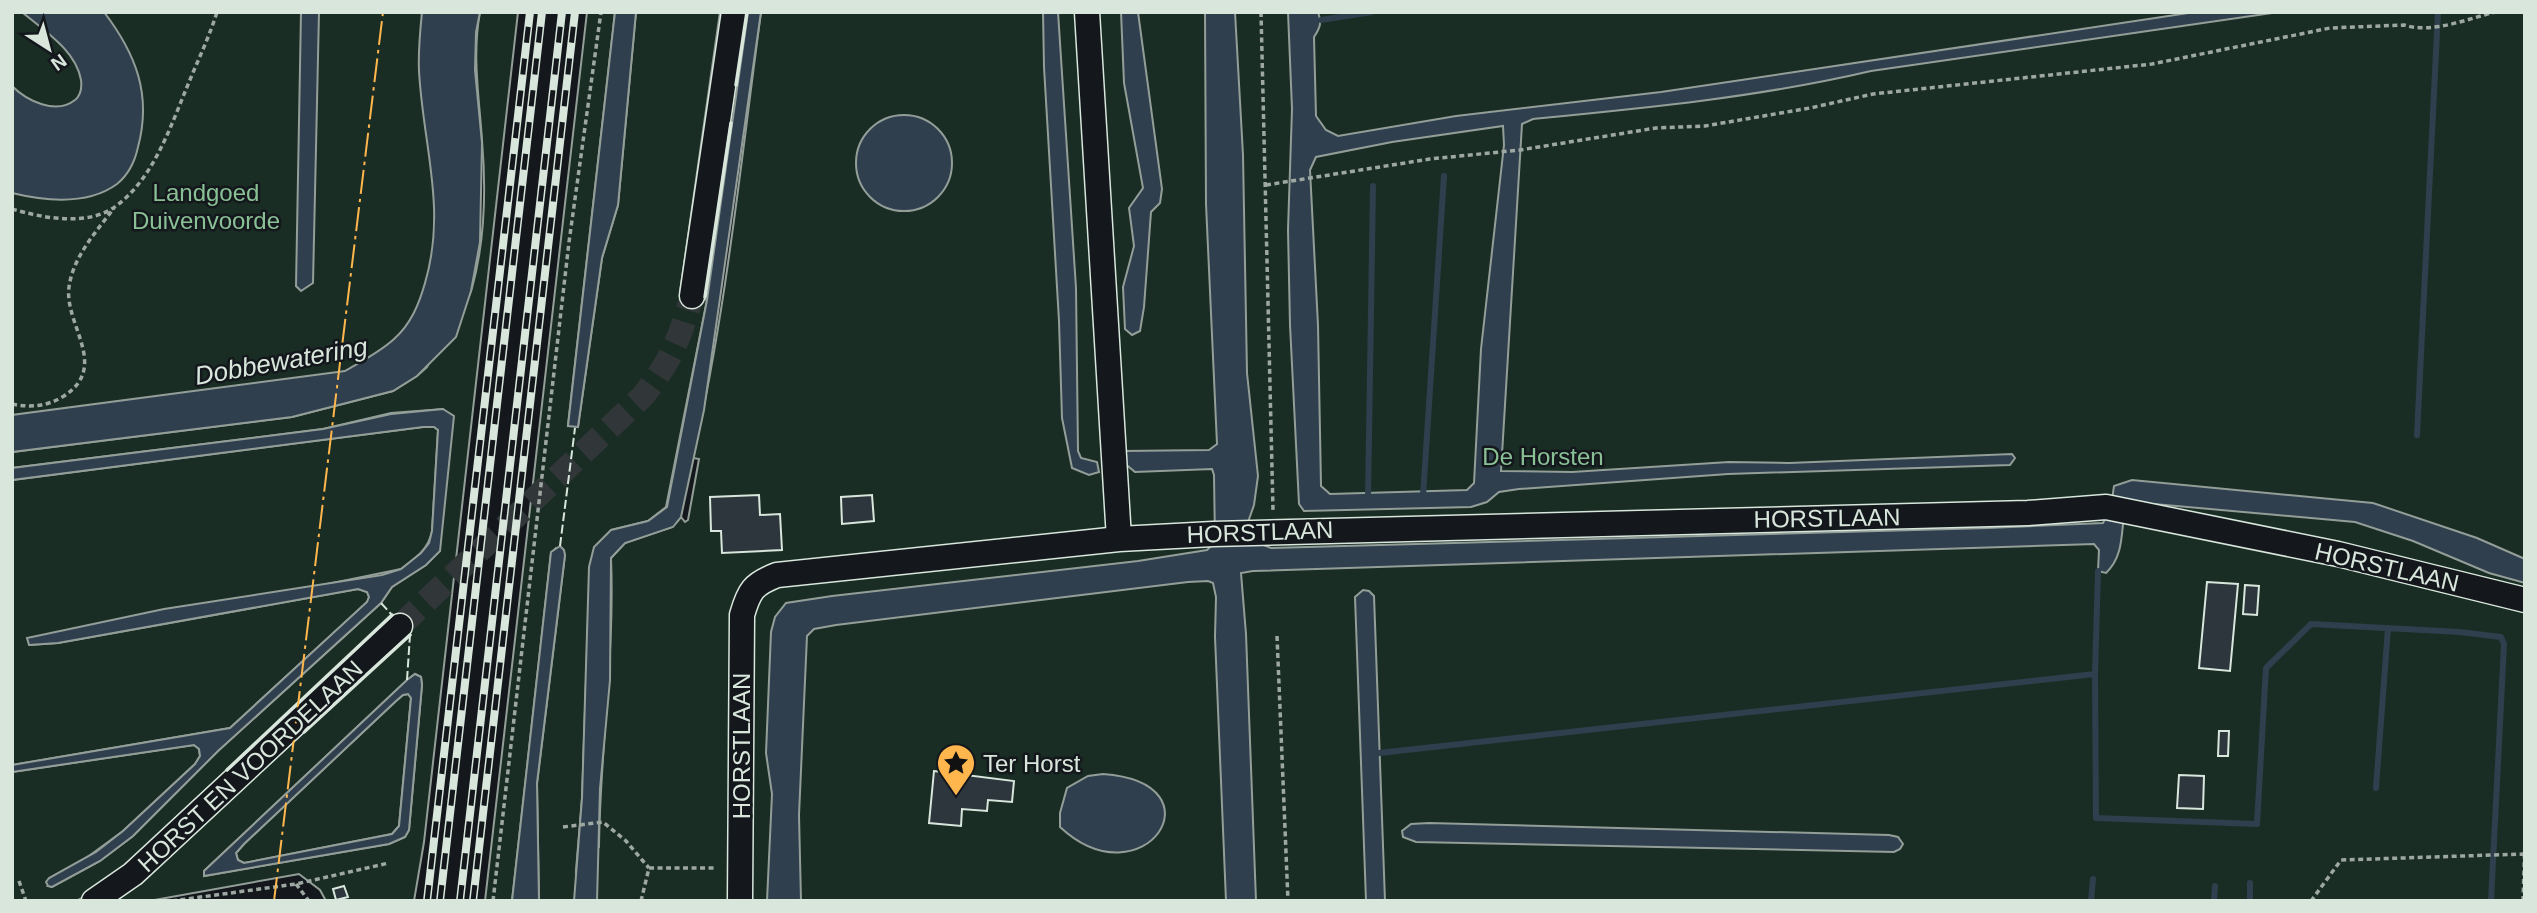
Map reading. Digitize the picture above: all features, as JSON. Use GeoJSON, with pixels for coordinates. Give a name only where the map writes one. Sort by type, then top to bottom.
{"type":"FeatureCollection","features":[{"type":"Feature","properties":{"kind":"street"},"geometry":{"type":"LineString","coordinates":[[692,296],[734,12]]}},
{"type":"Feature","properties":{"kind":"street"},"geometry":{"type":"LineString","coordinates":[[1087,12],[1119,538]]}},
{"type":"Feature","properties":{"kind":"street","name":"HORSTLAAN"},"geometry":{"type":"LineString","coordinates":[[740,901],[742,615],[748,594],[761,581],[777,575],[1119,538],[1262,531],[2117,509],[2338,554],[2525,600]]}},
{"type":"Feature","properties":{"kind":"street","name":"HORST EN VOORDELAAN"},"geometry":{"type":"LineString","coordinates":[[95,901],[133,874],[400,626]]}},
{"type":"Feature","properties":{"kind":"path"},"geometry":{"type":"LineString","coordinates":[[12,404],[27,407],[47,404],[77,386],[84,368],[84,350],[71,312],[68,290],[72,269],[115,207],[139,184],[161,146],[217,12]]}},
{"type":"Feature","properties":{"kind":"path"},"geometry":{"type":"LineString","coordinates":[[493,901],[569,242],[601,12]]}},
{"type":"Feature","properties":{"kind":"path"},"geometry":{"type":"LineString","coordinates":[[1261,12],[1266,185],[1262,531]]}},
{"type":"Feature","properties":{"kind":"path"},"geometry":{"type":"LineString","coordinates":[[1266,185],[1430,159],[1521,150],[1656,128],[1705,126],[1873,94],[2152,64],[2330,28],[2404,24],[2415,29],[2496,12]]}},
{"type":"Feature","properties":{"kind":"path"},"geometry":{"type":"LineString","coordinates":[[12,209],[44,217],[71,218],[98,215],[115,207]]}},
{"type":"Feature","properties":{"kind":"path"},"geometry":{"type":"LineString","coordinates":[[1277,636],[1288,901]]}},
{"type":"Feature","properties":{"kind":"path"},"geometry":{"type":"LineString","coordinates":[[563,827],[603,822],[626,841],[649,868]]}},
{"type":"Feature","properties":{"kind":"path"},"geometry":{"type":"LineString","coordinates":[[2523,901],[2525,839]]}},
{"type":"Feature","properties":{"kind":"path"},"geometry":{"type":"LineString","coordinates":[[2311,901],[2341,860],[2524,854]]}},
{"type":"Feature","properties":{"kind":"path"},"geometry":{"type":"LineString","coordinates":[[172,901],[296,884],[389,863]]}},
{"type":"Feature","properties":{"kind":"path"},"geometry":{"type":"LineString","coordinates":[[649,868],[740,870]]}},
{"type":"Feature","properties":{"kind":"path"},"geometry":{"type":"LineString","coordinates":[[642,901],[649,868]]}},
{"type":"Feature","properties":{"kind":"path"},"geometry":{"type":"LineString","coordinates":[[19,881],[26,901]]}},
{"type":"Feature","properties":{"kind":"path"},"geometry":{"type":"LineString","coordinates":[[296,884],[309,901]]}},
{"type":"Feature","properties":{"kind":"green space","name":"Landgoed Duivenvoorde"},"geometry":{"type":"Polygon","coordinates":[[[12,12],[430,12],[457,168],[430,331],[350,380],[12,426],[12,12]]]}},
{"type":"Feature","properties":{"kind":"green space"},"geometry":{"type":"Polygon","coordinates":[[[480,12],[518,12],[424,842],[414,901],[326,901],[320,890],[299,874],[149,901],[115,901],[186,841],[409,635],[392,616],[170,823],[163,837],[84,897],[76,901],[12,901],[12,772],[194,745],[199,749],[200,756],[195,764],[123,831],[48,886],[52,887],[100,861],[133,836],[218,751],[381,603],[392,587],[426,565],[440,550],[443,409],[391,413],[323,429],[12,468],[12,452],[292,417],[393,391],[427,367],[469,296],[480,252],[484,176],[477,76],[480,12]],[[415,674],[407,680],[204,871],[204,876],[389,844],[405,837],[409,830],[421,677],[415,674]]]}},
{"type":"Feature","properties":{"kind":"green space","name":"De Horsten"},"geometry":{"type":"Polygon","coordinates":[[[587,12],[615,12],[568,425],[578,427],[602,258],[618,205],[636,12],[720,12],[680,292],[707,300],[666,507],[648,521],[611,530],[588,622],[582,798],[576,871],[599,847],[611,630],[611,558],[625,543],[672,527],[681,517],[685,522],[688,520],[699,459],[693,458],[724,292],[761,12],[2525,12],[2525,901],[539,901],[537,784],[565,555],[556,548],[551,553],[512,901],[485,901],[587,12]]]}},
{"type":"Feature","properties":{"kind":"green space"},"geometry":{"type":"Polygon","coordinates":[[[434,427],[438,430],[432,531],[425,548],[401,569],[29,645],[58,643],[358,589],[367,592],[367,602],[230,728],[12,765],[12,480],[434,427]]]}},
{"type":"Feature","properties":{"kind":"green space"},"geometry":{"type":"Polygon","coordinates":[[[408,694],[411,698],[399,826],[392,834],[244,863],[238,860],[236,853],[244,844],[396,701],[408,694]]]}},
{"type":"Feature","properties":{"kind":"water"},"geometry":{"type":"Polygon","coordinates":[[[22,12],[104,12],[133,59],[142,93],[143,110],[138,147],[124,176],[105,191],[93,196],[66,200],[12,193],[12,86],[34,101],[59,106],[75,100],[80,94],[81,86],[78,69],[66,50],[22,12]]]}},
{"type":"Feature","properties":{"kind":"water"},"geometry":{"type":"Polygon","coordinates":[[[301,12],[319,12],[313,283],[301,291],[296,286],[301,12]]]}},
{"type":"Feature","properties":{"kind":"water"},"geometry":{"type":"Polygon","coordinates":[[[422,12],[480,12],[476,32],[475,70],[482,143],[480,242],[471,291],[456,337],[417,376],[393,391],[292,417],[12,452],[12,415],[345,371],[383,348],[400,333],[414,313],[423,291],[434,229],[432,177],[419,71],[422,12]]]}},
{"type":"Feature","properties":{"kind":"water"},"geometry":{"type":"Polygon","coordinates":[[[615,12],[636,12],[618,205],[602,258],[578,427],[568,426],[615,12]]]}},
{"type":"Feature","properties":{"kind":"water"},"geometry":{"type":"Polygon","coordinates":[[[748,12],[761,12],[704,410],[681,517],[673,527],[625,543],[611,558],[610,680],[600,789],[597,901],[574,901],[582,798],[589,567],[594,547],[611,530],[648,521],[667,507],[707,300],[748,12]]]}},
{"type":"Feature","properties":{"kind":"water"},"geometry":{"type":"Polygon","coordinates":[[[1043,12],[1058,12],[1076,288],[1078,451],[1081,458],[1097,462],[1099,472],[1089,475],[1072,468],[1062,418],[1043,12]]]}},
{"type":"Feature","properties":{"kind":"water"},"geometry":{"type":"Polygon","coordinates":[[[1121,12],[1138,12],[1162,189],[1160,203],[1151,212],[1140,331],[1132,335],[1125,329],[1123,287],[1134,246],[1129,208],[1143,188],[1124,83],[1121,12]]]}},
{"type":"Feature","properties":{"kind":"water"},"geometry":{"type":"Polygon","coordinates":[[[1205,12],[1235,12],[1243,155],[1247,373],[1258,476],[1254,505],[1247,525],[1263,545],[1271,548],[2103,523],[2111,507],[2114,486],[2132,480],[2373,503],[2477,538],[2525,559],[2525,583],[2489,573],[2413,541],[2355,522],[2154,504],[2126,504],[2120,549],[2106,573],[2098,571],[2099,550],[2094,544],[1241,573],[1246,634],[1256,901],[1226,901],[1215,637],[1216,597],[1213,583],[1188,582],[836,625],[814,629],[807,636],[799,815],[801,901],[767,901],[772,794],[766,753],[771,632],[775,617],[786,603],[1138,561],[1207,550],[1215,542],[1212,469],[1135,472],[1123,462],[1123,451],[1209,450],[1217,444],[1206,204],[1205,12]]]}},
{"type":"Feature","properties":{"kind":"water"},"geometry":{"type":"Polygon","coordinates":[[[1288,12],[1318,12],[1320,25],[1314,37],[1316,116],[1326,130],[1338,136],[1456,116],[1661,92],[2195,12],[2279,12],[1871,71],[1745,95],[1533,119],[1522,124],[1501,471],[1572,472],[1729,462],[1789,463],[2012,454],[2015,458],[2010,465],[1728,474],[1519,489],[1499,492],[1487,502],[1471,507],[1304,511],[1299,504],[1290,325],[1288,230],[1292,109],[1288,12]],[[1503,126],[1392,142],[1316,157],[1310,170],[1318,325],[1321,486],[1330,494],[1467,490],[1474,483],[1481,349],[1504,145],[1503,126]]]}},
{"type":"Feature","properties":{"kind":"water"},"geometry":{"type":"Polygon","coordinates":[[[904,115],[922,119],[938,129],[948,145],[952,163],[948,181],[938,197],[922,207],[904,211],[886,207],[870,197],[860,181],[856,163],[860,145],[870,129],[886,119],[904,115]]]}},
{"type":"Feature","properties":{"kind":"water"},"geometry":{"type":"Polygon","coordinates":[[[443,409],[454,416],[440,551],[426,565],[392,587],[381,603],[218,751],[133,836],[100,861],[52,887],[48,886],[46,882],[49,878],[96,852],[123,831],[195,764],[200,756],[199,749],[194,745],[12,772],[12,765],[230,728],[367,602],[369,597],[367,592],[358,589],[58,643],[29,645],[27,638],[164,609],[382,575],[401,569],[429,543],[438,430],[434,427],[423,427],[12,480],[12,468],[323,429],[391,414],[443,409]]]}},
{"type":"Feature","properties":{"kind":"water"},"geometry":{"type":"Polygon","coordinates":[[[560,546],[565,555],[537,783],[539,901],[512,901],[551,552],[560,546]]]}},
{"type":"Feature","properties":{"kind":"water"},"geometry":{"type":"Polygon","coordinates":[[[1363,590],[1374,596],[1385,901],[1366,901],[1355,597],[1363,590]]]}},
{"type":"Feature","properties":{"kind":"water"},"geometry":{"type":"Polygon","coordinates":[[[415,674],[421,677],[422,685],[409,830],[405,837],[389,844],[204,876],[204,871],[415,674]],[[408,694],[403,695],[396,701],[244,844],[236,853],[238,860],[244,863],[392,834],[399,826],[411,698],[408,694]]]}},
{"type":"Feature","properties":{"kind":"water"},"geometry":{"type":"Polygon","coordinates":[[[1103,774],[1140,782],[1159,797],[1165,815],[1158,833],[1142,846],[1119,852],[1091,847],[1060,827],[1060,813],[1067,788],[1088,776],[1103,774]]]}},
{"type":"Feature","properties":{"kind":"water"},"geometry":{"type":"Polygon","coordinates":[[[1411,824],[1889,835],[1898,837],[1903,844],[1894,852],[1416,842],[1403,837],[1402,831],[1411,824]]]}},
{"type":"Feature","properties":{"kind":"building"},"geometry":{"type":"Polygon","coordinates":[[[759,495],[760,515],[780,514],[782,550],[722,553],[721,531],[711,531],[710,497],[759,495]]]}},
{"type":"Feature","properties":{"kind":"building"},"geometry":{"type":"Polygon","coordinates":[[[872,495],[874,521],[842,524],[841,497],[872,495]]]}},
{"type":"Feature","properties":{"kind":"building"},"geometry":{"type":"Polygon","coordinates":[[[2207,582],[2238,584],[2230,671],[2199,668],[2207,582]]]}},
{"type":"Feature","properties":{"kind":"building"},"geometry":{"type":"Polygon","coordinates":[[[2245,585],[2259,586],[2257,615],[2243,614],[2245,585]]]}},
{"type":"Feature","properties":{"kind":"building"},"geometry":{"type":"Polygon","coordinates":[[[2219,731],[2229,731],[2228,756],[2218,756],[2219,731]]]}},
{"type":"Feature","properties":{"kind":"building"},"geometry":{"type":"Polygon","coordinates":[[[934,771],[1014,781],[1012,802],[988,800],[987,811],[962,809],[961,826],[929,823],[934,771]]]}},
{"type":"Feature","properties":{"kind":"building"},"geometry":{"type":"Polygon","coordinates":[[[2179,775],[2204,776],[2203,809],[2177,808],[2179,775]]]}},
{"type":"Feature","properties":{"kind":"building"},"geometry":{"type":"Polygon","coordinates":[[[344,886],[348,897],[336,900],[333,889],[344,886]]]}},
{"type":"Feature","properties":{"kind":"waterway"},"geometry":{"type":"LineString","coordinates":[[1321,20],[1372,12]]}},
{"type":"Feature","properties":{"kind":"waterway"},"geometry":{"type":"LineString","coordinates":[[2417,435],[2438,12]]}},
{"type":"Feature","properties":{"kind":"waterway"},"geometry":{"type":"LineString","coordinates":[[1423,496],[1444,176]]}},
{"type":"Feature","properties":{"kind":"waterway"},"geometry":{"type":"LineString","coordinates":[[1368,498],[1373,186]]}},
{"type":"Feature","properties":{"kind":"waterway"},"geometry":{"type":"LineString","coordinates":[[2098,571],[2095,674],[2096,818],[2257,824],[2266,668],[2311,624],[2460,632],[2501,637],[2504,644],[2491,901]]}},
{"type":"Feature","properties":{"kind":"waterway"},"geometry":{"type":"LineString","coordinates":[[2376,788],[2388,628]]}},
{"type":"Feature","properties":{"kind":"waterway"},"geometry":{"type":"LineString","coordinates":[[1379,753],[2095,674]]}},
{"type":"Feature","properties":{"kind":"waterway"},"geometry":{"type":"LineString","coordinates":[[2091,901],[2093,879]]}},
{"type":"Feature","properties":{"kind":"waterway"},"geometry":{"type":"LineString","coordinates":[[2250,883],[2250,901]]}},
{"type":"Feature","properties":{"kind":"waterway"},"geometry":{"type":"LineString","coordinates":[[2214,901],[2215,886]]}},
{"type":"Feature","properties":{"kind":"tunnel"},"geometry":{"type":"LineString","coordinates":[[400,626],[643,396],[674,349],[692,296]]}},
{"type":"Feature","properties":{"kind":"railway"},"geometry":{"type":"LineString","coordinates":[[427,901],[530,12]]}},
{"type":"Feature","properties":{"kind":"railway"},"geometry":{"type":"LineString","coordinates":[[440,901],[542,12]]}},
{"type":"Feature","properties":{"kind":"railway"},"geometry":{"type":"LineString","coordinates":[[460,901],[562,12]]}},
{"type":"Feature","properties":{"kind":"railway"},"geometry":{"type":"LineString","coordinates":[[473,901],[575,12]]}},
{"type":"Feature","properties":{"kind":"fence"},"geometry":{"type":"LineString","coordinates":[[560,546],[575,428]]}},
{"type":"Feature","properties":{"kind":"fence"},"geometry":{"type":"LineString","coordinates":[[381,603],[392,615]]}},
{"type":"Feature","properties":{"kind":"fence"},"geometry":{"type":"LineString","coordinates":[[407,680],[410,635]]}},
{"type":"Feature","properties":{"kind":"wall"},"geometry":{"type":"LineString","coordinates":[[736,85],[747,12]]}},
{"type":"Feature","properties":{"kind":"wall"},"geometry":{"type":"LineString","coordinates":[[705,297],[731,123]]}},
{"type":"Feature","properties":{"kind":"wall"},"geometry":{"type":"LineString","coordinates":[[227,770],[392,615]]}},
{"type":"Feature","properties":{"kind":"wall"},"geometry":{"type":"LineString","coordinates":[[304,732],[410,635]]}},
{"type":"Feature","properties":{"kind":"power"},"geometry":{"type":"LineString","coordinates":[[274,901],[383,12]]}},
{"type":"Feature","properties":{"kind":"place","name":"Ter Horst"},"geometry":{"type":"Point","coordinates":[956,797]}},
{"type":"Feature","properties":{"kind":"water label","name":"Dobbewatering"},"geometry":{"type":"Point","coordinates":[281,361]}}]}
